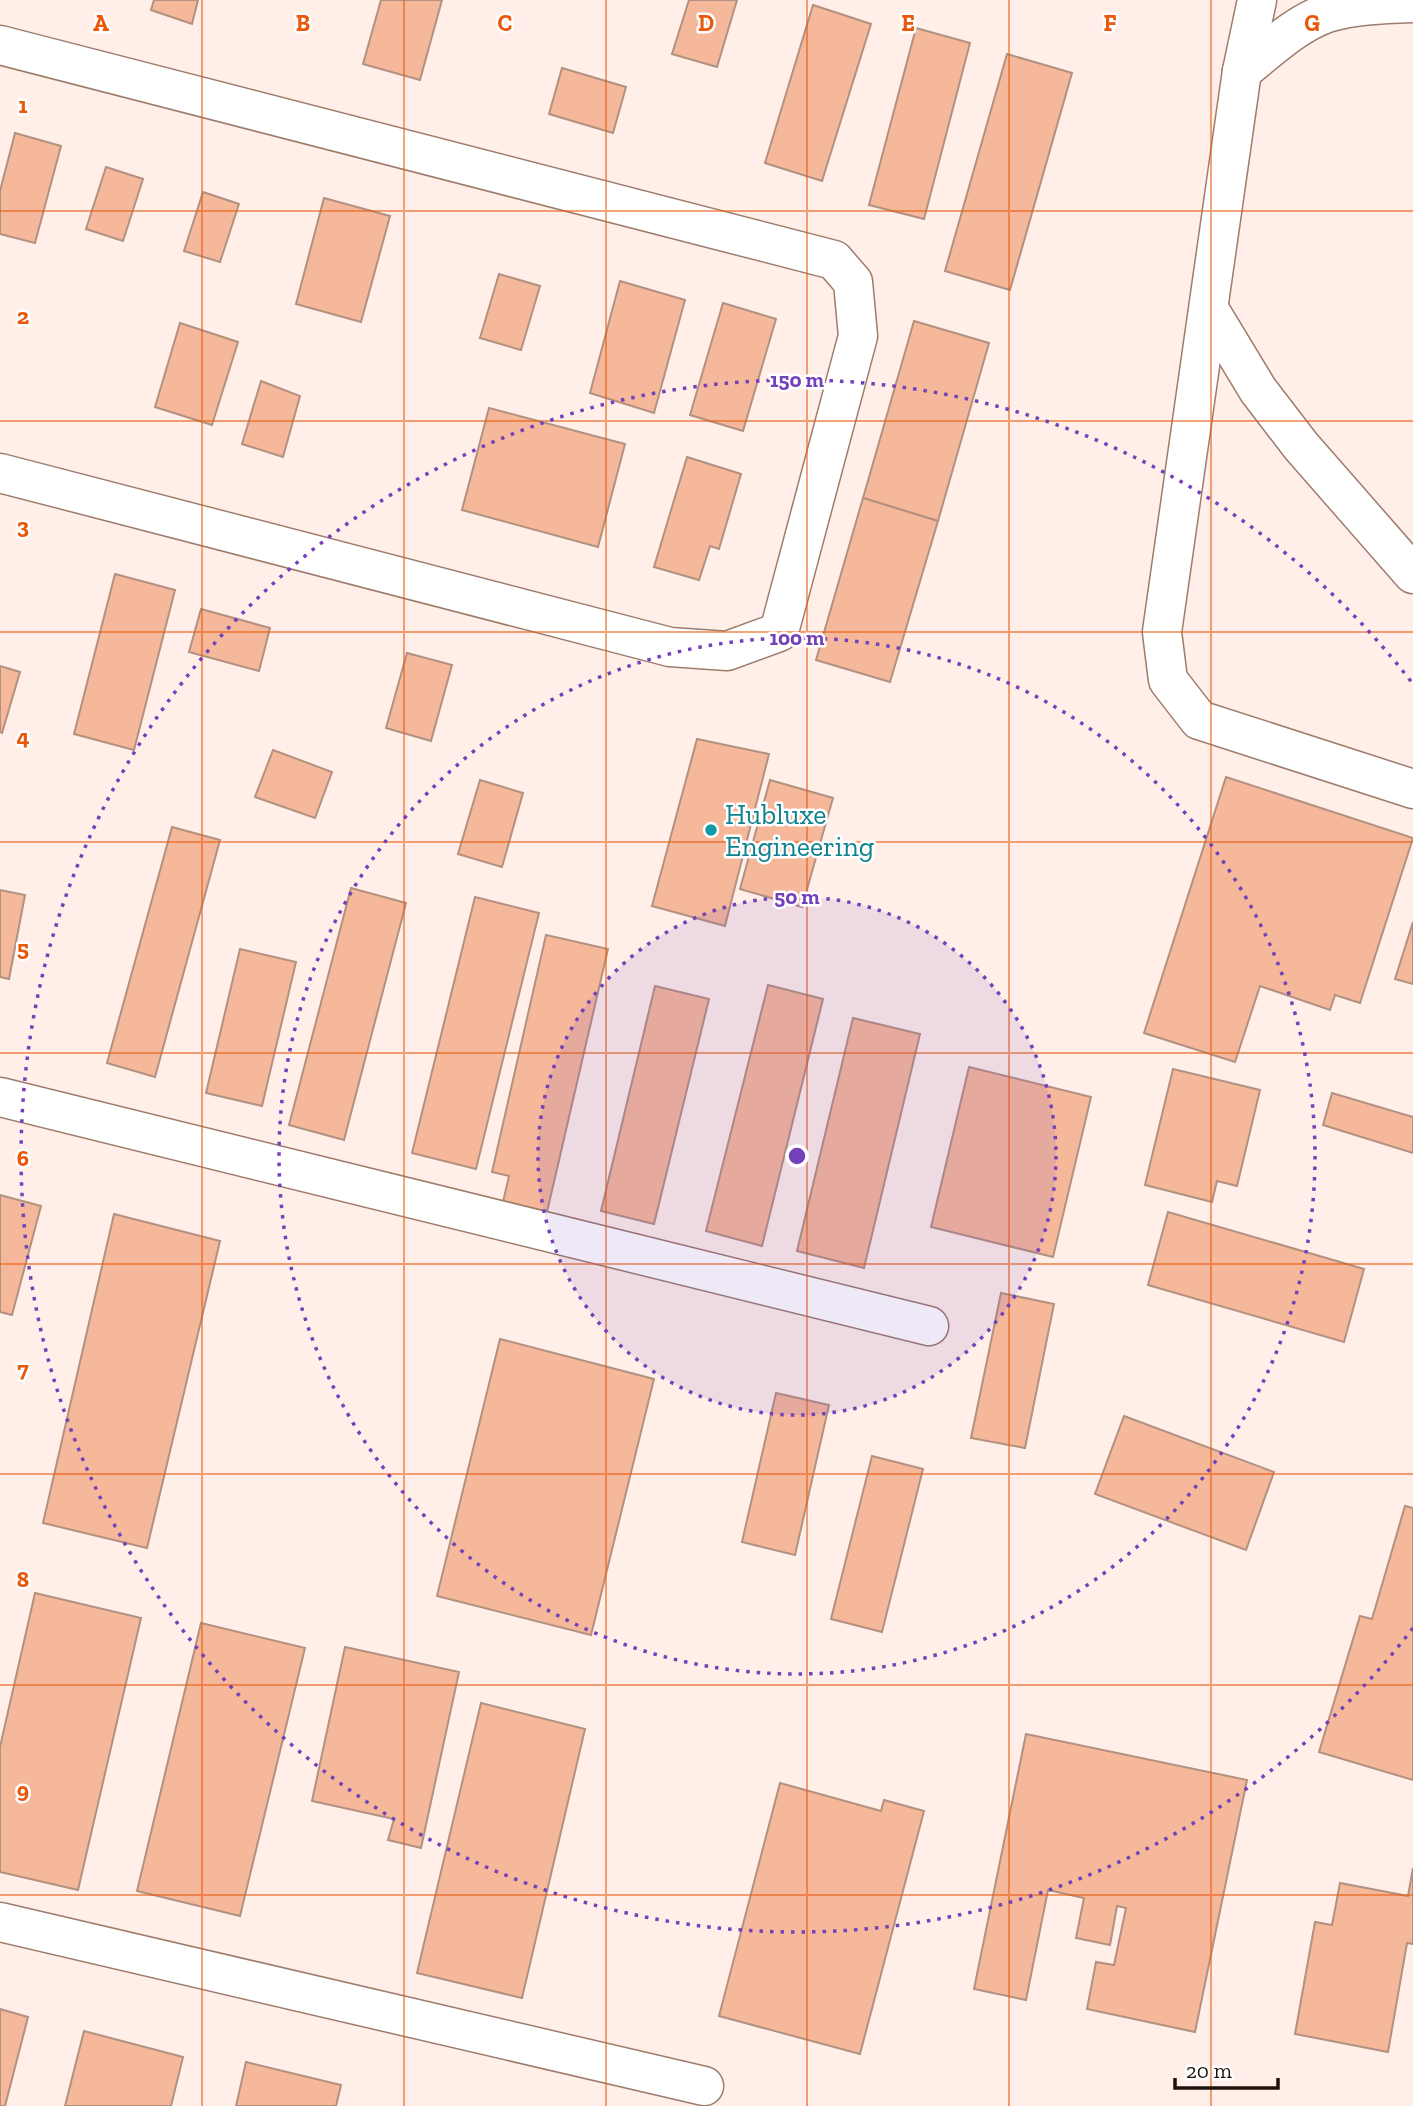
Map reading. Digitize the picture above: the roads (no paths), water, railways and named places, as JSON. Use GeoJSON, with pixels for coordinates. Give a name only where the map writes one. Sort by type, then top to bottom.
{"type":"FeatureCollection","features":[{"type":"Feature","properties":{"kind":"street"},"geometry":{"type":"LineString","coordinates":[[1257,0],[1242,71],[1162,632],[1168,680],[1199,720],[1413,789]]}},
{"type":"Feature","properties":{"kind":"street"},"geometry":{"type":"LineString","coordinates":[[1242,71],[1292,32],[1326,14],[1369,5],[1413,3]]}},
{"type":"Feature","properties":{"kind":"street"},"geometry":{"type":"LineString","coordinates":[[0,45],[834,260],[853,282],[858,336],[779,632],[727,651],[670,647],[0,473]]}},
{"type":"Feature","properties":{"kind":"street"},"geometry":{"type":"LineString","coordinates":[[1209,309],[1258,390],[1294,437],[1413,574]]}},
{"type":"Feature","properties":{"kind":"street"},"geometry":{"type":"LineString","coordinates":[[0,1097],[929,1326]]}},
{"type":"Feature","properties":{"kind":"street"},"geometry":{"type":"LineString","coordinates":[[0,1922],[704,2086]]}},
{"type":"Feature","properties":{"kind":"place","name":"Hubluxe Engineering"},"geometry":{"type":"Point","coordinates":[711,830]}}]}
